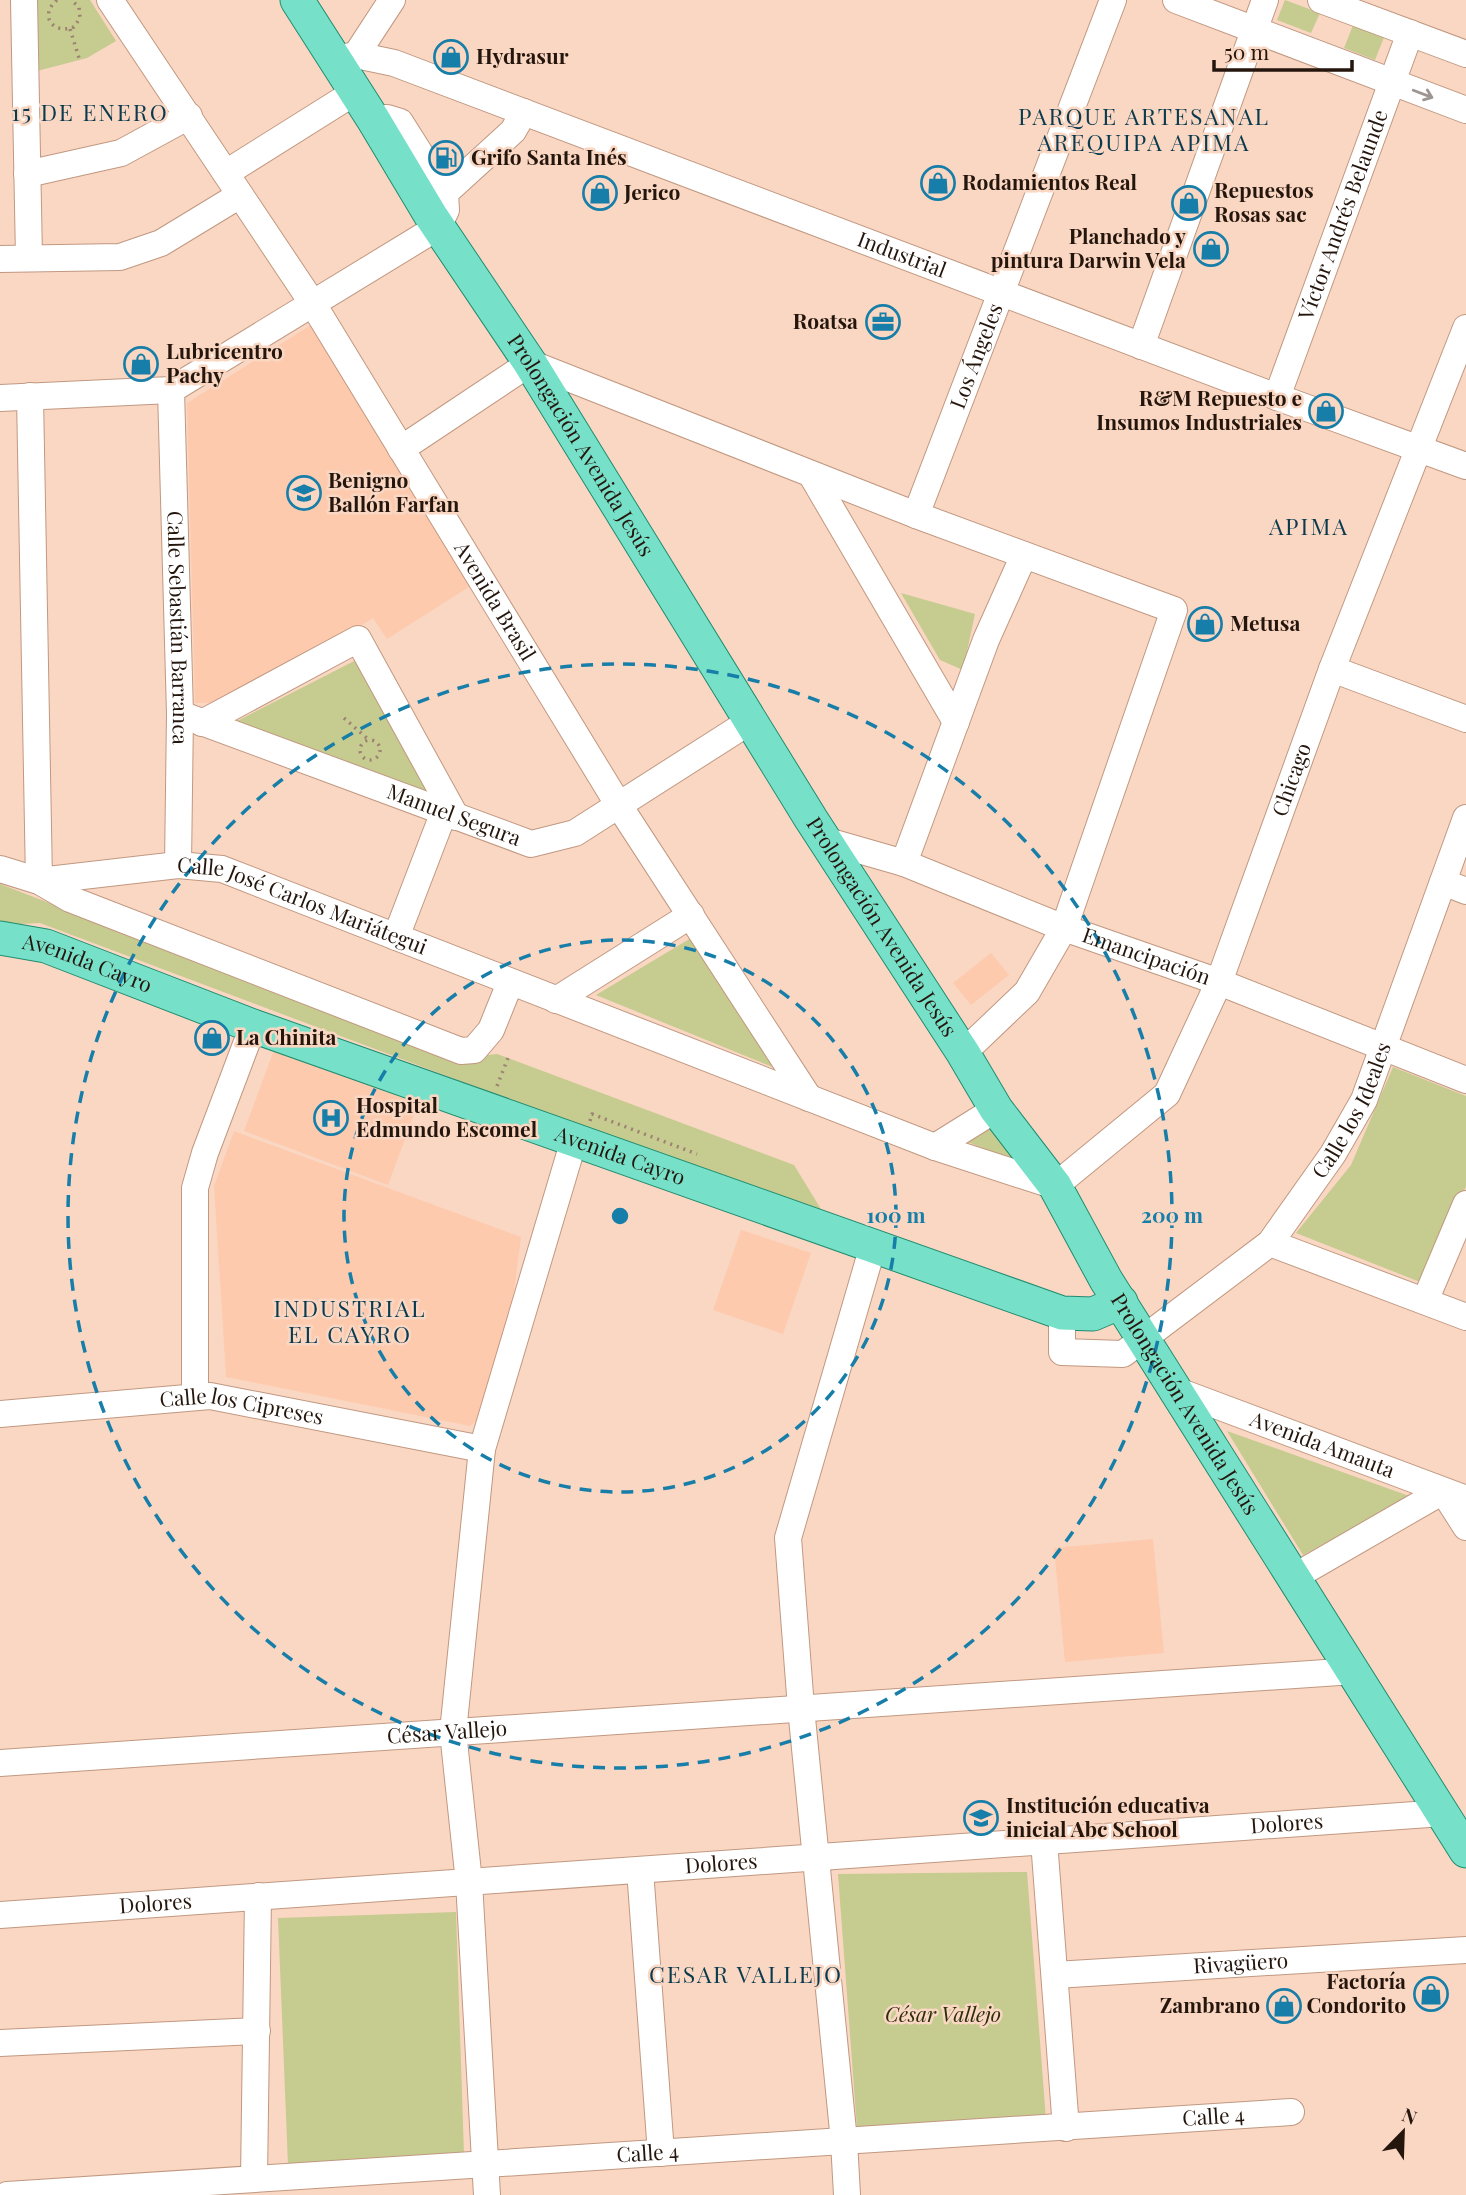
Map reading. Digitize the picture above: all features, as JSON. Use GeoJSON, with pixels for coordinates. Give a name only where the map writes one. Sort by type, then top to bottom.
{"type":"FeatureCollection","features":[{"type":"Feature","properties":{"kind":"main road","name":"Prolongación Avenida Jesús"},"geometry":{"type":"LineString","coordinates":[[297,0],[345,57],[364,105],[438,227],[530,363],[749,722],[963,1053],[996,1109],[1055,1186],[1121,1302],[1466,1851]]}},
{"type":"Feature","properties":{"kind":"main road","name":"Avenida Cayro"},"geometry":{"type":"LineString","coordinates":[[0,938],[46,946],[253,1026],[583,1127],[873,1246],[1062,1313],[1093,1314],[1121,1302]]}},
{"type":"Feature","properties":{"kind":"street"},"geometry":{"type":"LineString","coordinates":[[24,0],[29,258]]}},
{"type":"Feature","properties":{"kind":"street","name":"Avenida Brasil"},"geometry":{"type":"LineString","coordinates":[[110,0],[313,304],[618,804],[809,1098]]}},
{"type":"Feature","properties":{"kind":"street"},"geometry":{"type":"LineString","coordinates":[[345,57],[392,0]]}},
{"type":"Feature","properties":{"kind":"street","name":"Los Ángeles"},"geometry":{"type":"LineString","coordinates":[[916,515],[1114,0]]}},
{"type":"Feature","properties":{"kind":"street"},"geometry":{"type":"LineString","coordinates":[[1176,0],[1466,110]]}},
{"type":"Feature","properties":{"kind":"street"},"geometry":{"type":"LineString","coordinates":[[1141,345],[1265,0]]}},
{"type":"Feature","properties":{"kind":"street"},"geometry":{"type":"LineString","coordinates":[[1321,0],[1466,54]]}},
{"type":"Feature","properties":{"kind":"street","name":"Víctor Andrés Belaunde"},"geometry":{"type":"LineString","coordinates":[[1277,397],[1410,33]]}},
{"type":"Feature","properties":{"kind":"street","name":"Industrial"},"geometry":{"type":"LineString","coordinates":[[345,57],[394,63],[1466,466]]}},
{"type":"Feature","properties":{"kind":"street"},"geometry":{"type":"LineString","coordinates":[[0,398],[171,390],[438,227],[446,210],[445,193],[400,122],[364,105],[226,173]]}},
{"type":"Feature","properties":{"kind":"street"},"geometry":{"type":"LineString","coordinates":[[445,193],[513,131],[524,112]]}},
{"type":"Feature","properties":{"kind":"street"},"geometry":{"type":"LineString","coordinates":[[27,174],[121,153],[189,116]]}},
{"type":"Feature","properties":{"kind":"street"},"geometry":{"type":"LineString","coordinates":[[0,259],[120,257],[161,243],[240,195]]}},
{"type":"Feature","properties":{"kind":"street","name":"Chicago"},"geometry":{"type":"LineString","coordinates":[[1055,1186],[1167,1094],[1219,982],[1332,669],[1466,328]]}},
{"type":"Feature","properties":{"kind":"street"},"geometry":{"type":"LineString","coordinates":[[401,449],[530,363],[916,515],[1174,610],[1064,928],[1027,992],[963,1053]]}},
{"type":"Feature","properties":{"kind":"street","name":"Calle Sebastián Barranca"},"geometry":{"type":"LineString","coordinates":[[171,390],[191,718],[178,864]]}},
{"type":"Feature","properties":{"kind":"street"},"geometry":{"type":"LineString","coordinates":[[30,396],[39,881]]}},
{"type":"Feature","properties":{"kind":"street"},"geometry":{"type":"LineString","coordinates":[[811,474],[956,722]]}},
{"type":"Feature","properties":{"kind":"street"},"geometry":{"type":"LineString","coordinates":[[904,863],[986,640],[1024,555]]}},
{"type":"Feature","properties":{"kind":"street"},"geometry":{"type":"LineString","coordinates":[[191,718],[358,639],[450,815],[396,937]]}},
{"type":"Feature","properties":{"kind":"street"},"geometry":{"type":"LineString","coordinates":[[1332,669],[1466,719]]}},
{"type":"Feature","properties":{"kind":"street","name":"Manuel Segura"},"geometry":{"type":"LineString","coordinates":[[191,718],[531,844],[575,834],[749,722]]}},
{"type":"Feature","properties":{"kind":"street","name":"Calle los Ideales"},"geometry":{"type":"LineString","coordinates":[[1062,1313],[1062,1352],[1123,1354],[1270,1243],[1333,1154],[1364,1100],[1383,1048],[1454,887],[1466,818]]}},
{"type":"Feature","properties":{"kind":"street","name":"Emancipación"},"geometry":{"type":"LineString","coordinates":[[824,840],[904,863],[1064,928],[1219,982],[1466,1080]]}},
{"type":"Feature","properties":{"kind":"street","name":"Calle José Carlos Mariátegui"},"geometry":{"type":"LineString","coordinates":[[39,881],[178,864],[222,869],[935,1147],[1055,1186]]}},
{"type":"Feature","properties":{"kind":"street"},"geometry":{"type":"LineString","coordinates":[[0,869],[39,881],[70,899],[461,1051],[474,1050],[491,1030],[510,983]]}},
{"type":"Feature","properties":{"kind":"street"},"geometry":{"type":"LineString","coordinates":[[556,1000],[691,915]]}},
{"type":"Feature","properties":{"kind":"street"},"geometry":{"type":"LineString","coordinates":[[195,1397],[195,1188],[205,1153],[253,1026]]}},
{"type":"Feature","properties":{"kind":"street"},"geometry":{"type":"LineString","coordinates":[[935,1147],[996,1109]]}},
{"type":"Feature","properties":{"kind":"street"},"geometry":{"type":"LineString","coordinates":[[487,2195],[469,1882],[453,1732],[482,1449],[583,1127]]}},
{"type":"Feature","properties":{"kind":"street"},"geometry":{"type":"LineString","coordinates":[[1424,1301],[1466,1203]]}},
{"type":"Feature","properties":{"kind":"street"},"geometry":{"type":"LineString","coordinates":[[1270,1243],[1466,1317]]}},
{"type":"Feature","properties":{"kind":"street"},"geometry":{"type":"LineString","coordinates":[[847,2195],[845,2141],[801,1708],[788,1538],[873,1246]]}},
{"type":"Feature","properties":{"kind":"street","name":"Avenida Amauta"},"geometry":{"type":"LineString","coordinates":[[1178,1391],[1454,1495]]}},
{"type":"Feature","properties":{"kind":"street","name":"Calle los Cipreses"},"geometry":{"type":"LineString","coordinates":[[0,1414],[210,1396],[482,1449]]}},
{"type":"Feature","properties":{"kind":"street"},"geometry":{"type":"LineString","coordinates":[[1294,1577],[1454,1495],[1466,1527]]}},
{"type":"Feature","properties":{"kind":"street","name":"César Vallejo"},"geometry":{"type":"LineString","coordinates":[[0,1763],[1354,1671]]}},
{"type":"Feature","properties":{"kind":"street","name":"Dolores"},"geometry":{"type":"LineString","coordinates":[[0,1915],[1443,1814]]}},
{"type":"Feature","properties":{"kind":"street"},"geometry":{"type":"LineString","coordinates":[[1044,1841],[1066,2128]]}},
{"type":"Feature","properties":{"kind":"street"},"geometry":{"type":"LineString","coordinates":[[640,1870],[661,2153]]}},
{"type":"Feature","properties":{"kind":"street"},"geometry":{"type":"LineString","coordinates":[[254,2179],[258,1896]]}},
{"type":"Feature","properties":{"kind":"street","name":"Rivagüero"},"geometry":{"type":"LineString","coordinates":[[1055,1975],[1466,1951]]}},
{"type":"Feature","properties":{"kind":"street"},"geometry":{"type":"LineString","coordinates":[[0,2043],[257,2031]]}},
{"type":"Feature","properties":{"kind":"street","name":"Calle 4"},"geometry":{"type":"LineString","coordinates":[[7,2195],[1291,2112]]}},
{"type":"Feature","properties":{"kind":"path"},"geometry":{"type":"LineString","coordinates":[[57,0],[50,8],[50,22],[58,29],[70,29],[80,18],[79,7],[71,0]]}},
{"type":"Feature","properties":{"kind":"path"},"geometry":{"type":"LineString","coordinates":[[79,7],[89,0]]}},
{"type":"Feature","properties":{"kind":"path"},"geometry":{"type":"LineString","coordinates":[[70,29],[80,61]]}},
{"type":"Feature","properties":{"kind":"path"},"geometry":{"type":"LineString","coordinates":[[344,718],[378,744],[378,757],[372,760],[363,757],[360,751],[364,742],[370,740]]}},
{"type":"Feature","properties":{"kind":"path"},"geometry":{"type":"LineString","coordinates":[[497,1084],[508,1058]]}},
{"type":"Feature","properties":{"kind":"path"},"geometry":{"type":"LineString","coordinates":[[583,1127],[705,1157]]}},
{"type":"Feature","properties":{"kind":"shaded area","name":"Benigno Ballón Farfan"},"geometry":{"type":"Polygon","coordinates":[[[311,325],[475,583],[387,639],[373,618],[239,702],[195,703],[187,403],[311,325]]]}},
{"type":"Feature","properties":{"kind":"shaded area"},"geometry":{"type":"Polygon","coordinates":[[[991,953],[1009,975],[971,1005],[953,983],[991,953]]]}},
{"type":"Feature","properties":{"kind":"shaded area","name":"Hospital Edmundo Escomel"},"geometry":{"type":"Polygon","coordinates":[[[274,1050],[418,1104],[388,1185],[244,1131],[274,1050]]]}},
{"type":"Feature","properties":{"kind":"shaded area"},"geometry":{"type":"Polygon","coordinates":[[[234,1131],[521,1237],[514,1291],[482,1416],[470,1426],[226,1377],[214,1186],[234,1131]]]}},
{"type":"Feature","properties":{"kind":"shaded area"},"geometry":{"type":"Polygon","coordinates":[[[741,1230],[811,1253],[783,1334],[713,1310],[741,1230]]]}},
{"type":"Feature","properties":{"kind":"shaded area"},"geometry":{"type":"Polygon","coordinates":[[[1153,1539],[1164,1653],[1065,1662],[1054,1548],[1153,1539]]]}},
{"type":"Feature","properties":{"kind":"green space"},"geometry":{"type":"Polygon","coordinates":[[[34,0],[90,0],[116,41],[87,58],[37,71],[34,0]]]}},
{"type":"Feature","properties":{"kind":"green space"},"geometry":{"type":"Polygon","coordinates":[[[1285,0],[1320,13],[1311,33],[1277,20],[1285,0]]]}},
{"type":"Feature","properties":{"kind":"green space"},"geometry":{"type":"Polygon","coordinates":[[[1354,23],[1385,35],[1375,60],[1344,48],[1354,23]]]}},
{"type":"Feature","properties":{"kind":"green space"},"geometry":{"type":"Polygon","coordinates":[[[901,593],[975,614],[963,670],[940,660],[901,593]]]}},
{"type":"Feature","properties":{"kind":"green space"},"geometry":{"type":"Polygon","coordinates":[[[360,658],[437,801],[227,726],[360,658]]]}},
{"type":"Feature","properties":{"kind":"green space"},"geometry":{"type":"Polygon","coordinates":[[[0,884],[455,1059],[497,1054],[794,1165],[827,1219],[40,923],[0,925],[0,884]]]}},
{"type":"Feature","properties":{"kind":"green space"},"geometry":{"type":"Polygon","coordinates":[[[696,935],[780,1070],[596,995],[696,935]]]}},
{"type":"Feature","properties":{"kind":"green space"},"geometry":{"type":"Polygon","coordinates":[[[1393,1067],[1466,1096],[1466,1186],[1432,1272],[1420,1282],[1296,1233],[1351,1165],[1393,1067]]]}},
{"type":"Feature","properties":{"kind":"green space"},"geometry":{"type":"Polygon","coordinates":[[[990,1114],[1026,1166],[963,1140],[990,1114]]]}},
{"type":"Feature","properties":{"kind":"green space"},"geometry":{"type":"Polygon","coordinates":[[[1227,1431],[1412,1497],[1303,1555],[1227,1431]]]}},
{"type":"Feature","properties":{"kind":"green space","name":"César Vallejo"},"geometry":{"type":"Polygon","coordinates":[[[1027,1872],[1046,2120],[857,2128],[838,1874],[1027,1872]]]}},
{"type":"Feature","properties":{"kind":"green space"},"geometry":{"type":"Polygon","coordinates":[[[456,1912],[464,2155],[288,2165],[278,1918],[456,1912]]]}},
{"type":"Feature","properties":{"kind":"place","name":"Hydrasur"},"geometry":{"type":"Point","coordinates":[451,57]}},
{"type":"Feature","properties":{"kind":"place","name":"Grifo Santa Inés"},"geometry":{"type":"Point","coordinates":[446,158]}},
{"type":"Feature","properties":{"kind":"place","name":"Rodamientos Real"},"geometry":{"type":"Point","coordinates":[938,183]}},
{"type":"Feature","properties":{"kind":"place","name":"Jerico"},"geometry":{"type":"Point","coordinates":[600,193]}},
{"type":"Feature","properties":{"kind":"place","name":"Repuestos Rosas sac"},"geometry":{"type":"Point","coordinates":[1189,203]}},
{"type":"Feature","properties":{"kind":"place","name":"Planchado y pintura Darwin Vela"},"geometry":{"type":"Point","coordinates":[1211,249]}},
{"type":"Feature","properties":{"kind":"place","name":"Roatsa"},"geometry":{"type":"Point","coordinates":[883,322]}},
{"type":"Feature","properties":{"kind":"place","name":"Lubricentro Pachy"},"geometry":{"type":"Point","coordinates":[141,364]}},
{"type":"Feature","properties":{"kind":"place","name":"R&M Repuesto e Insumos Industriales"},"geometry":{"type":"Point","coordinates":[1326,411]}},
{"type":"Feature","properties":{"kind":"place","name":"Benigno Ballón Farfan"},"geometry":{"type":"Point","coordinates":[304,493]}},
{"type":"Feature","properties":{"kind":"place","name":"Metusa"},"geometry":{"type":"Point","coordinates":[1205,624]}},
{"type":"Feature","properties":{"kind":"place","name":"La Chinita"},"geometry":{"type":"Point","coordinates":[212,1038]}},
{"type":"Feature","properties":{"kind":"place","name":"Hospital Edmundo Escomel"},"geometry":{"type":"Point","coordinates":[331,1118]}},
{"type":"Feature","properties":{"kind":"place","name":"Institución educativa inicial Abc School"},"geometry":{"type":"Point","coordinates":[981,1818]}},
{"type":"Feature","properties":{"kind":"place","name":"Factoría Condorito"},"geometry":{"type":"Point","coordinates":[1431,1994]}},
{"type":"Feature","properties":{"kind":"place","name":"Zambrano"},"geometry":{"type":"Point","coordinates":[1284,2006]}},
{"type":"Feature","properties":{"kind":"district","name":"15 DE ENERO"},"geometry":{"type":"Point","coordinates":[90,113]}},
{"type":"Feature","properties":{"kind":"district","name":"PARQUE ARTESANAL AREQUIPA APIMA"},"geometry":{"type":"Point","coordinates":[1144,130]}},
{"type":"Feature","properties":{"kind":"district","name":"APIMA"},"geometry":{"type":"Point","coordinates":[1309,527]}},
{"type":"Feature","properties":{"kind":"district","name":"INDUSTRIAL EL CAYRO"},"geometry":{"type":"Point","coordinates":[350,1322]}},
{"type":"Feature","properties":{"kind":"district","name":"CESAR VALLEJO"},"geometry":{"type":"Point","coordinates":[746,1975]}}]}
